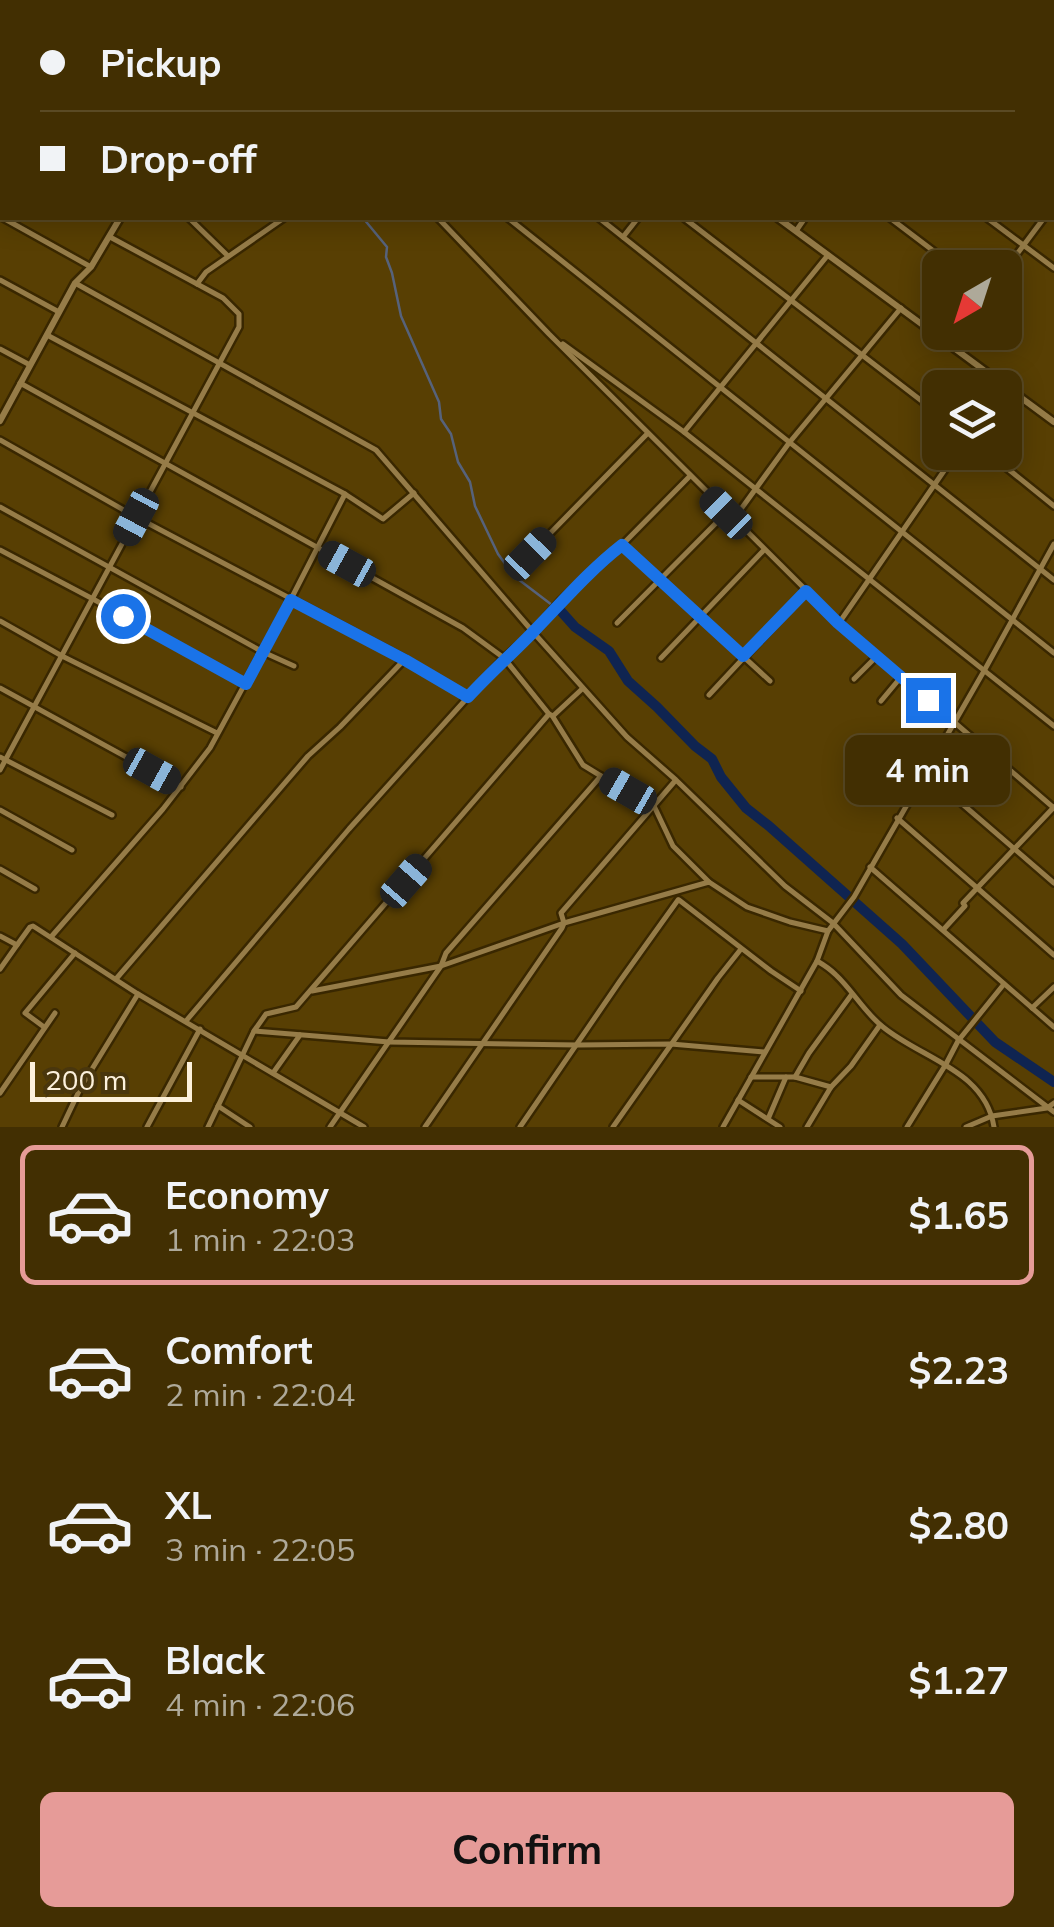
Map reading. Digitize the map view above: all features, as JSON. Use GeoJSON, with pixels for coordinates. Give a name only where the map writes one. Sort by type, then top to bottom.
{"type":"FeatureCollection","features":[{"type":"Feature","properties":{"kind":"street"},"geometry":{"type":"LineString","coordinates":[[7,220],[91,267]]}},
{"type":"Feature","properties":{"kind":"street"},"geometry":{"type":"LineString","coordinates":[[1,418],[75,282],[91,267],[119,220]]}},
{"type":"Feature","properties":{"kind":"street"},"geometry":{"type":"LineString","coordinates":[[192,220],[228,256]]}},
{"type":"Feature","properties":{"kind":"street"},"geometry":{"type":"LineString","coordinates":[[264,220],[270,226]]}},
{"type":"Feature","properties":{"kind":"street"},"geometry":{"type":"LineString","coordinates":[[197,284],[206,272],[280,220]]}},
{"type":"Feature","properties":{"kind":"street"},"geometry":{"type":"LineString","coordinates":[[440,220],[647,434],[838,623],[1054,807],[962,903],[965,906],[943,930]]}},
{"type":"Feature","properties":{"kind":"street"},"geometry":{"type":"LineString","coordinates":[[511,220],[1054,652]]}},
{"type":"Feature","properties":{"kind":"street"},"geometry":{"type":"LineString","coordinates":[[602,220],[1054,580]]}},
{"type":"Feature","properties":{"kind":"street"},"geometry":{"type":"LineString","coordinates":[[623,236],[636,220]]}},
{"type":"Feature","properties":{"kind":"street"},"geometry":{"type":"LineString","coordinates":[[687,220],[922,401]]}},
{"type":"Feature","properties":{"kind":"street"},"geometry":{"type":"LineString","coordinates":[[781,220],[922,324]]}},
{"type":"Feature","properties":{"kind":"street"},"geometry":{"type":"LineString","coordinates":[[796,231],[804,220]]}},
{"type":"Feature","properties":{"kind":"street"},"geometry":{"type":"LineString","coordinates":[[893,220],[932,250]]}},
{"type":"Feature","properties":{"kind":"street"},"geometry":{"type":"LineString","coordinates":[[990,220],[1054,268]]}},
{"type":"Feature","properties":{"kind":"street"},"geometry":{"type":"LineString","coordinates":[[1019,250],[1042,220]]}},
{"type":"Feature","properties":{"kind":"street"},"geometry":{"type":"LineString","coordinates":[[0,770],[3,758],[239,327],[239,314],[223,298],[110,237]]}},
{"type":"Feature","properties":{"kind":"street"},"geometry":{"type":"LineString","coordinates":[[684,432],[828,255]]}},
{"type":"Feature","properties":{"kind":"street"},"geometry":{"type":"LineString","coordinates":[[0,280],[59,312]]}},
{"type":"Feature","properties":{"kind":"street"},"geometry":{"type":"LineString","coordinates":[[75,282],[376,450],[628,737],[785,886],[832,923],[902,995],[1051,1110]]}},
{"type":"Feature","properties":{"kind":"street"},"geometry":{"type":"LineString","coordinates":[[733,520],[789,443],[901,308]]}},
{"type":"Feature","properties":{"kind":"street"},"geometry":{"type":"LineString","coordinates":[[549,334],[684,432],[1054,726]]}},
{"type":"Feature","properties":{"kind":"street"},"geometry":{"type":"LineString","coordinates":[[47,335],[345,494],[384,519],[414,493]]}},
{"type":"Feature","properties":{"kind":"street"},"geometry":{"type":"LineString","coordinates":[[0,349],[30,366]]}},
{"type":"Feature","properties":{"kind":"street"},"geometry":{"type":"LineString","coordinates":[[956,350],[982,370]]}},
{"type":"Feature","properties":{"kind":"street"},"geometry":{"type":"LineString","coordinates":[[20,383],[463,628],[504,658],[551,715],[583,766],[654,806],[673,846],[709,882],[748,907],[828,931]]}},
{"type":"Feature","properties":{"kind":"street"},"geometry":{"type":"LineString","coordinates":[[1022,399],[1054,422]]}},
{"type":"Feature","properties":{"kind":"street"},"geometry":{"type":"LineString","coordinates":[[530,554],[647,434]]}},
{"type":"Feature","properties":{"kind":"street"},"geometry":{"type":"LineString","coordinates":[[0,440],[468,697]]}},
{"type":"Feature","properties":{"kind":"street"},"geometry":{"type":"LineString","coordinates":[[838,623],[945,470]]}},
{"type":"Feature","properties":{"kind":"street"},"geometry":{"type":"LineString","coordinates":[[1009,470],[1054,506]]}},
{"type":"Feature","properties":{"kind":"street"},"geometry":{"type":"LineString","coordinates":[[186,1021],[349,829],[504,658],[690,476]]}},
{"type":"Feature","properties":{"kind":"street"},"geometry":{"type":"LineString","coordinates":[[51,937],[210,748],[345,494]]}},
{"type":"Feature","properties":{"kind":"street"},"geometry":{"type":"LineString","coordinates":[[0,507],[294,666]]}},
{"type":"Feature","properties":{"kind":"street"},"geometry":{"type":"LineString","coordinates":[[617,623],[726,513]]}},
{"type":"Feature","properties":{"kind":"street"},"geometry":{"type":"LineString","coordinates":[[723,1127],[818,961],[832,923],[852,900],[1054,544]]}},
{"type":"Feature","properties":{"kind":"street"},"geometry":{"type":"LineString","coordinates":[[622,545],[770,680]]}},
{"type":"Feature","properties":{"kind":"street"},"geometry":{"type":"LineString","coordinates":[[0,550],[246,684]]}},
{"type":"Feature","properties":{"kind":"street"},"geometry":{"type":"LineString","coordinates":[[661,658],[764,550]]}},
{"type":"Feature","properties":{"kind":"street"},"geometry":{"type":"LineString","coordinates":[[709,695],[806,591]]}},
{"type":"Feature","properties":{"kind":"street"},"geometry":{"type":"LineString","coordinates":[[0,622],[217,734]]}},
{"type":"Feature","properties":{"kind":"street"},"geometry":{"type":"LineString","coordinates":[[854,679],[877,656]]}},
{"type":"Feature","properties":{"kind":"street"},"geometry":{"type":"LineString","coordinates":[[116,980],[308,756],[405,660]]}},
{"type":"Feature","properties":{"kind":"street"},"geometry":{"type":"LineString","coordinates":[[881,701],[901,677]]}},
{"type":"Feature","properties":{"kind":"street"},"geometry":{"type":"LineString","coordinates":[[0,688],[181,787]]}},
{"type":"Feature","properties":{"kind":"street"},"geometry":{"type":"LineString","coordinates":[[208,1127],[254,1030],[266,1014],[296,1008],[551,715],[582,688]]}},
{"type":"Feature","properties":{"kind":"street"},"geometry":{"type":"LineString","coordinates":[[3,758],[112,815]]}},
{"type":"Feature","properties":{"kind":"street"},"geometry":{"type":"LineString","coordinates":[[924,772],[1054,883]]}},
{"type":"Feature","properties":{"kind":"street"},"geometry":{"type":"LineString","coordinates":[[330,1127],[441,966],[446,952],[601,776]]}},
{"type":"Feature","properties":{"kind":"street"},"geometry":{"type":"LineString","coordinates":[[564,923],[560,913],[676,780]]}},
{"type":"Feature","properties":{"kind":"street"},"geometry":{"type":"LineString","coordinates":[[0,810],[72,850]]}},
{"type":"Feature","properties":{"kind":"street"},"geometry":{"type":"LineString","coordinates":[[898,818],[1054,956]]}},
{"type":"Feature","properties":{"kind":"street"},"geometry":{"type":"LineString","coordinates":[[870,867],[1054,1027]]}},
{"type":"Feature","properties":{"kind":"street"},"geometry":{"type":"LineString","coordinates":[[0,869],[36,889]]}},
{"type":"Feature","properties":{"kind":"street"},"geometry":{"type":"LineString","coordinates":[[310,992],[441,966],[564,923],[709,882]]}},
{"type":"Feature","properties":{"kind":"street"},"geometry":{"type":"LineString","coordinates":[[670,893],[800,991]]}},
{"type":"Feature","properties":{"kind":"street"},"geometry":{"type":"LineString","coordinates":[[520,1127],[678,900]]}},
{"type":"Feature","properties":{"kind":"street"},"geometry":{"type":"LineString","coordinates":[[425,1127],[564,923]]}},
{"type":"Feature","properties":{"kind":"street"},"geometry":{"type":"LineString","coordinates":[[0,969],[32,926],[138,994],[364,1127]]}},
{"type":"Feature","properties":{"kind":"street"},"geometry":{"type":"LineString","coordinates":[[0,936],[16,945]]}},
{"type":"Feature","properties":{"kind":"street"},"geometry":{"type":"LineString","coordinates":[[613,1127],[742,949]]}},
{"type":"Feature","properties":{"kind":"street"},"geometry":{"type":"LineString","coordinates":[[44,1027],[25,1013],[75,953]]}},
{"type":"Feature","properties":{"kind":"street"},"geometry":{"type":"LineString","coordinates":[[818,961],[836,974],[880,1026],[946,1064],[976,1087],[994,1127]]}},
{"type":"Feature","properties":{"kind":"street"},"geometry":{"type":"LineString","coordinates":[[907,1127],[958,1040],[1004,984]]}},
{"type":"Feature","properties":{"kind":"street"},"geometry":{"type":"LineString","coordinates":[[1032,1008],[1054,987]]}},
{"type":"Feature","properties":{"kind":"street"},"geometry":{"type":"LineString","coordinates":[[62,1127],[81,1087],[138,994]]}},
{"type":"Feature","properties":{"kind":"street"},"geometry":{"type":"LineString","coordinates":[[796,1077],[852,994]]}},
{"type":"Feature","properties":{"kind":"street"},"geometry":{"type":"LineString","coordinates":[[0,1093],[55,1013]]}},
{"type":"Feature","properties":{"kind":"street"},"geometry":{"type":"LineString","coordinates":[[807,1127],[830,1087],[880,1026]]}},
{"type":"Feature","properties":{"kind":"street"},"geometry":{"type":"LineString","coordinates":[[147,1127],[200,1029]]}},
{"type":"Feature","properties":{"kind":"street"},"geometry":{"type":"LineString","coordinates":[[254,1030],[389,1042],[670,1044],[764,1052]]}},
{"type":"Feature","properties":{"kind":"street"},"geometry":{"type":"LineString","coordinates":[[273,1074],[300,1034]]}},
{"type":"Feature","properties":{"kind":"street"},"geometry":{"type":"LineString","coordinates":[[751,1077],[796,1077],[830,1087]]}},
{"type":"Feature","properties":{"kind":"street"},"geometry":{"type":"LineString","coordinates":[[768,1119],[786,1078]]}},
{"type":"Feature","properties":{"kind":"street"},"geometry":{"type":"LineString","coordinates":[[738,1100],[780,1127]]}},
{"type":"Feature","properties":{"kind":"street"},"geometry":{"type":"LineString","coordinates":[[1051,1110],[1054,1103]]}},
{"type":"Feature","properties":{"kind":"street"},"geometry":{"type":"LineString","coordinates":[[218,1106],[250,1127]]}},
{"type":"Feature","properties":{"kind":"street"},"geometry":{"type":"LineString","coordinates":[[966,1127],[992,1116],[1051,1110]]}},
{"type":"Feature","properties":{"kind":"waterway"},"geometry":{"type":"LineString","coordinates":[[365,220],[387,247],[401,316],[439,402],[441,419],[470,482],[475,506],[498,554],[514,576],[552,605]]}},
{"type":"Feature","properties":{"kind":"waterway"},"geometry":{"type":"LineString","coordinates":[[559,609],[575,627],[609,651],[628,681],[712,759],[746,808],[902,944],[995,1042],[1054,1082]]}},
{"type":"Feature","properties":{"kind":"route"},"geometry":{"type":"LineString","coordinates":[[123,616],[246,684],[291,600],[468,697],[560,601],[622,545],[743,656],[806,591],[928,700]]}}]}
